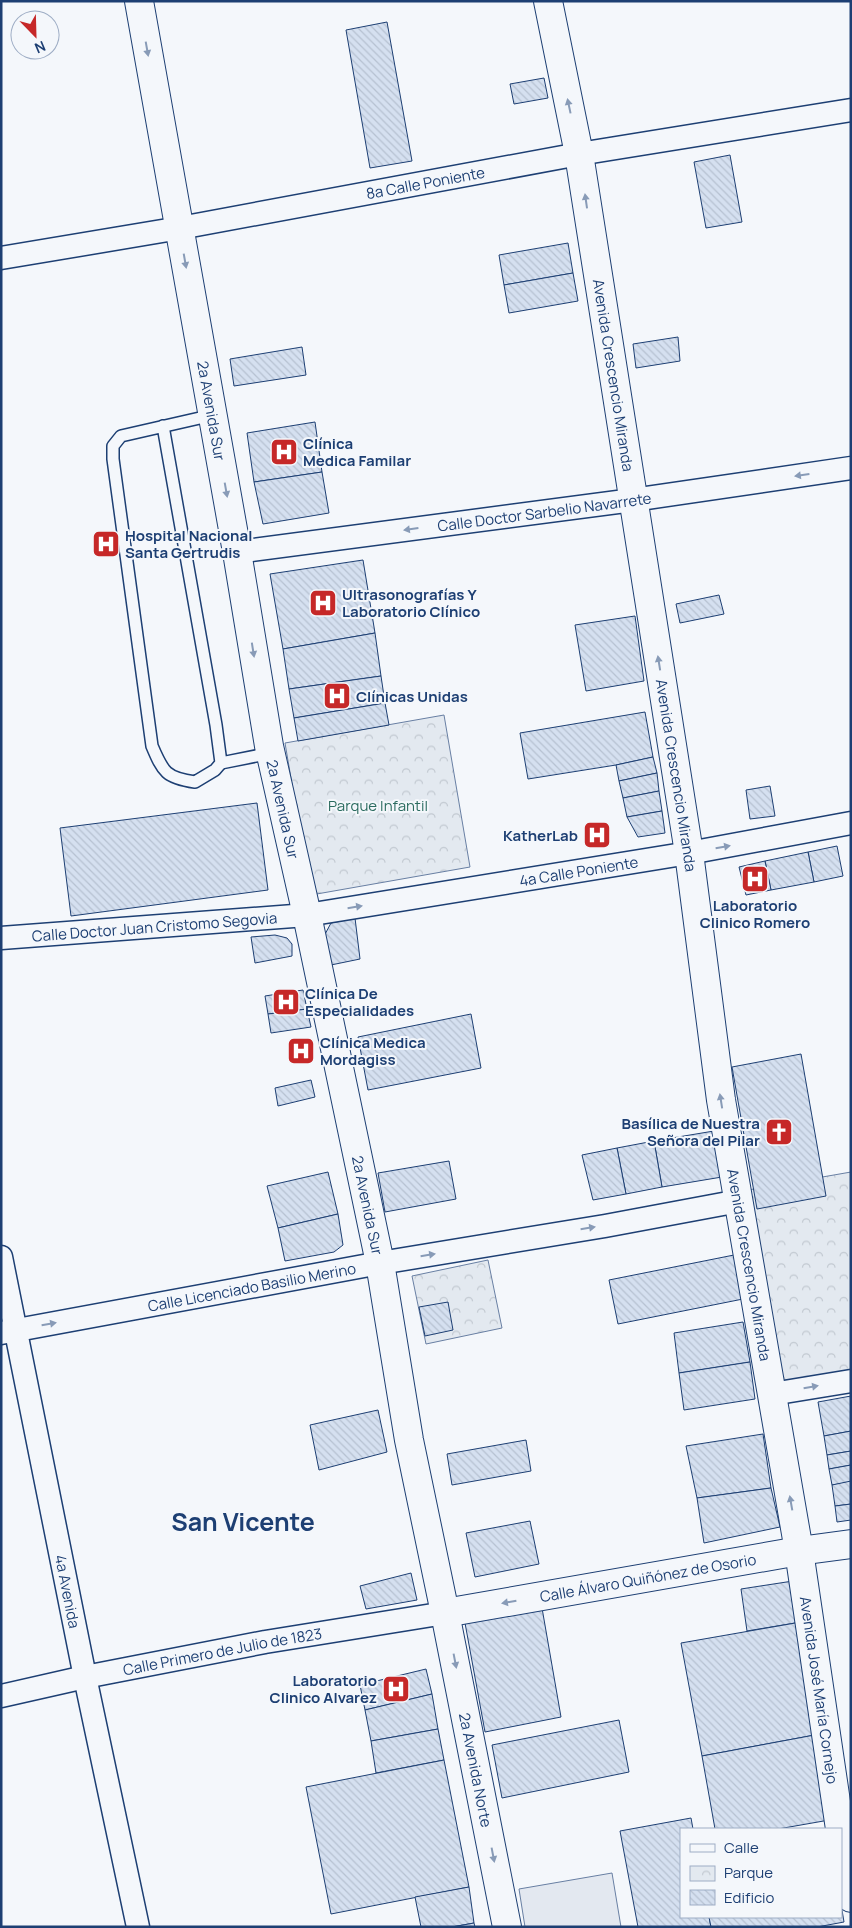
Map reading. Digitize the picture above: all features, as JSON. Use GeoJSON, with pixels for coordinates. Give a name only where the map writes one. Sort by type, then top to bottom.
{"type":"FeatureCollection","features":[{"type":"Feature","properties":{"kind":"main road","name":"2a Avenida Sur"},"geometry":{"type":"LineString","coordinates":[[138,1],[180,228],[271,753],[380,1263],[409,1440],[445,1613]]}},
{"type":"Feature","properties":{"kind":"main road","name":"Avenida Crescencio Miranda"},"geometry":{"type":"LineString","coordinates":[[548,1],[579,154],[689,853],[721,1100],[799,1551]]}},
{"type":"Feature","properties":{"kind":"main road","name":"Calle Álvaro Quiñónez de Osorio"},"geometry":{"type":"LineString","coordinates":[[445,1613],[799,1551],[851,1544]]}},
{"type":"Feature","properties":{"kind":"main road","name":"Avenida José María Cornejo"},"geometry":{"type":"LineString","coordinates":[[799,1551],[841,1828]]}},
{"type":"Feature","properties":{"kind":"main road","name":"2a Avenida Norte"},"geometry":{"type":"LineString","coordinates":[[445,1613],[507,1927]]}},
{"type":"Feature","properties":{"kind":"main road","name":"Avenida José María Cornejo"},"geometry":{"type":"LineString","coordinates":[[842,1837],[851,1898]]}},
{"type":"Feature","properties":{"kind":"street","name":"8a Calle Poniente"},"geometry":{"type":"LineString","coordinates":[[1,258],[180,228],[579,154],[851,110]]}},
{"type":"Feature","properties":{"kind":"street","name":"Calle Doctor Sarbelio Navarrete"},"geometry":{"type":"LineString","coordinates":[[237,552],[633,500],[851,468]]}},
{"type":"Feature","properties":{"kind":"street","name":"4a Calle Poniente"},"geometry":{"type":"LineString","coordinates":[[307,915],[689,853],[851,823]]}},
{"type":"Feature","properties":{"kind":"street","name":"Calle Doctor Juan Cristomo Segovia"},"geometry":{"type":"LineString","coordinates":[[1,938],[307,915]]}},
{"type":"Feature","properties":{"kind":"street","name":"Calle Licenciado Basilio Merino"},"geometry":{"type":"LineString","coordinates":[[9,1331],[380,1263],[605,1226],[739,1201]]}},
{"type":"Feature","properties":{"kind":"street","name":"4a Avenida"},"geometry":{"type":"LineString","coordinates":[[1,1257],[9,1331],[138,1927]]}},
{"type":"Feature","properties":{"kind":"street"},"geometry":{"type":"LineString","coordinates":[[772,1394],[851,1380]]}},
{"type":"Feature","properties":{"kind":"street","name":"Calle Primero de Julio de 1823"},"geometry":{"type":"LineString","coordinates":[[1,1696],[85,1677],[265,1642],[445,1613]]}},
{"type":"Feature","properties":{"kind":"lane"},"geometry":{"type":"LineString","coordinates":[[213,415],[121,436],[113,446],[113,460],[152,746],[162,768],[177,780],[195,782],[215,770],[221,763],[271,753]]}},
{"type":"Feature","properties":{"kind":"lane"},"geometry":{"type":"LineString","coordinates":[[163,426],[221,763]]}},
{"type":"Feature","properties":{"kind":"green space","name":"Parque Infantil"},"geometry":{"type":"Polygon","coordinates":[[[444,715],[470,867],[311,895],[285,743],[444,715]]]}},
{"type":"Feature","properties":{"kind":"green space"},"geometry":{"type":"Polygon","coordinates":[[[851,1172],[851,1372],[782,1384],[748,1190],[851,1172]]]}},
{"type":"Feature","properties":{"kind":"green space"},"geometry":{"type":"Polygon","coordinates":[[[488,1260],[502,1328],[426,1344],[412,1276],[488,1260]]]}},
{"type":"Feature","properties":{"kind":"shaded area"},"geometry":{"type":"Polygon","coordinates":[[[612,1873],[621,1927],[525,1927],[519,1889],[612,1873]]]}},
{"type":"Feature","properties":{"kind":"building"},"geometry":{"type":"Polygon","coordinates":[[[387,22],[412,161],[370,168],[346,30],[387,22]]]}},
{"type":"Feature","properties":{"kind":"building"},"geometry":{"type":"Polygon","coordinates":[[[544,78],[548,98],[514,104],[510,84],[544,78]]]}},
{"type":"Feature","properties":{"kind":"building"},"geometry":{"type":"Polygon","coordinates":[[[730,155],[742,222],[706,228],[694,162],[730,155]]]}},
{"type":"Feature","properties":{"kind":"building"},"geometry":{"type":"Polygon","coordinates":[[[568,243],[573,273],[504,285],[499,255],[568,243]]]}},
{"type":"Feature","properties":{"kind":"building"},"geometry":{"type":"Polygon","coordinates":[[[573,273],[578,301],[509,313],[504,285],[573,273]]]}},
{"type":"Feature","properties":{"kind":"building"},"geometry":{"type":"Polygon","coordinates":[[[678,337],[680,361],[636,368],[633,344],[678,337]]]}},
{"type":"Feature","properties":{"kind":"building"},"geometry":{"type":"Polygon","coordinates":[[[302,347],[306,375],[234,386],[230,359],[302,347]]]}},
{"type":"Feature","properties":{"kind":"building","name":"Clínica Medica Familar"},"geometry":{"type":"Polygon","coordinates":[[[315,422],[322,472],[254,482],[247,433],[315,422]]]}},
{"type":"Feature","properties":{"kind":"building"},"geometry":{"type":"Polygon","coordinates":[[[322,472],[329,513],[263,524],[254,482],[322,472]]]}},
{"type":"Feature","properties":{"kind":"building","name":"Ultrasonografías Y Laboratorio Clínico"},"geometry":{"type":"Polygon","coordinates":[[[363,560],[375,633],[283,649],[270,574],[363,560]]]}},
{"type":"Feature","properties":{"kind":"building"},"geometry":{"type":"Polygon","coordinates":[[[719,595],[724,614],[680,623],[676,604],[719,595]]]}},
{"type":"Feature","properties":{"kind":"building"},"geometry":{"type":"Polygon","coordinates":[[[635,616],[644,681],[586,691],[575,625],[635,616]]]}},
{"type":"Feature","properties":{"kind":"building"},"geometry":{"type":"Polygon","coordinates":[[[375,633],[381,676],[289,689],[283,649],[375,633]]]}},
{"type":"Feature","properties":{"kind":"building","name":"Clínicas Unidas"},"geometry":{"type":"Polygon","coordinates":[[[381,676],[385,703],[294,718],[289,689],[381,676]]]}},
{"type":"Feature","properties":{"kind":"building"},"geometry":{"type":"Polygon","coordinates":[[[385,703],[389,725],[298,741],[294,718],[385,703]]]}},
{"type":"Feature","properties":{"kind":"building"},"geometry":{"type":"Polygon","coordinates":[[[645,712],[653,757],[528,779],[520,733],[645,712]]]}},
{"type":"Feature","properties":{"kind":"building"},"geometry":{"type":"Polygon","coordinates":[[[653,757],[657,773],[619,781],[616,765],[653,757]]]}},
{"type":"Feature","properties":{"kind":"building"},"geometry":{"type":"Polygon","coordinates":[[[657,773],[659,791],[623,798],[619,781],[657,773]]]}},
{"type":"Feature","properties":{"kind":"building"},"geometry":{"type":"Polygon","coordinates":[[[770,786],[775,816],[750,819],[746,790],[770,786]]]}},
{"type":"Feature","properties":{"kind":"building"},"geometry":{"type":"Polygon","coordinates":[[[659,791],[662,811],[627,817],[623,798],[659,791]]]}},
{"type":"Feature","properties":{"kind":"building"},"geometry":{"type":"Polygon","coordinates":[[[257,803],[268,890],[71,916],[60,828],[257,803]]]}},
{"type":"Feature","properties":{"kind":"building"},"geometry":{"type":"Polygon","coordinates":[[[662,811],[665,833],[638,837],[627,817],[662,811]]]}},
{"type":"Feature","properties":{"kind":"building"},"geometry":{"type":"Polygon","coordinates":[[[837,846],[843,876],[814,882],[808,852],[837,846]]]}},
{"type":"Feature","properties":{"kind":"building"},"geometry":{"type":"Polygon","coordinates":[[[808,852],[814,882],[771,890],[765,861],[808,852]]]}},
{"type":"Feature","properties":{"kind":"building","name":"Laboratorio Clinico Romero"},"geometry":{"type":"Polygon","coordinates":[[[765,861],[771,890],[746,895],[739,867],[765,861]]]}},
{"type":"Feature","properties":{"kind":"building"},"geometry":{"type":"Polygon","coordinates":[[[355,918],[360,959],[326,966],[323,938],[331,923],[355,918]]]}},
{"type":"Feature","properties":{"kind":"building"},"geometry":{"type":"Polygon","coordinates":[[[275,935],[287,938],[292,944],[292,956],[255,963],[251,937],[275,935]]]}},
{"type":"Feature","properties":{"kind":"building","name":"Clínica De Especialidades"},"geometry":{"type":"Polygon","coordinates":[[[303,990],[307,1009],[268,1014],[265,996],[303,990]]]}},
{"type":"Feature","properties":{"kind":"building"},"geometry":{"type":"Polygon","coordinates":[[[307,1009],[311,1027],[271,1033],[268,1014],[307,1009]]]}},
{"type":"Feature","properties":{"kind":"building"},"geometry":{"type":"Polygon","coordinates":[[[471,1014],[481,1068],[368,1090],[358,1037],[471,1014]]]}},
{"type":"Feature","properties":{"kind":"building","name":"Basílica de Nuestra Señora del Pilar"},"geometry":{"type":"Polygon","coordinates":[[[801,1054],[826,1196],[757,1209],[732,1067],[801,1054]]]}},
{"type":"Feature","properties":{"kind":"building"},"geometry":{"type":"Polygon","coordinates":[[[311,1080],[315,1097],[278,1106],[275,1088],[311,1080]]]}},
{"type":"Feature","properties":{"kind":"building"},"geometry":{"type":"Polygon","coordinates":[[[714,1131],[722,1177],[662,1187],[654,1141],[714,1131]]]}},
{"type":"Feature","properties":{"kind":"building"},"geometry":{"type":"Polygon","coordinates":[[[654,1141],[662,1187],[626,1194],[617,1148],[654,1141]]]}},
{"type":"Feature","properties":{"kind":"building"},"geometry":{"type":"Polygon","coordinates":[[[617,1148],[626,1194],[593,1200],[582,1155],[617,1148]]]}},
{"type":"Feature","properties":{"kind":"building"},"geometry":{"type":"Polygon","coordinates":[[[449,1161],[456,1199],[385,1212],[378,1173],[449,1161]]]}},
{"type":"Feature","properties":{"kind":"building"},"geometry":{"type":"Polygon","coordinates":[[[328,1172],[338,1214],[278,1228],[267,1186],[328,1172]]]}},
{"type":"Feature","properties":{"kind":"building"},"geometry":{"type":"Polygon","coordinates":[[[338,1214],[343,1245],[334,1252],[285,1261],[278,1228],[338,1214]]]}},
{"type":"Feature","properties":{"kind":"building"},"geometry":{"type":"Polygon","coordinates":[[[734,1255],[743,1299],[618,1324],[609,1280],[734,1255]]]}},
{"type":"Feature","properties":{"kind":"building"},"geometry":{"type":"Polygon","coordinates":[[[448,1302],[453,1330],[425,1336],[419,1307],[448,1302]]]}},
{"type":"Feature","properties":{"kind":"building"},"geometry":{"type":"Polygon","coordinates":[[[743,1322],[750,1362],[679,1373],[674,1333],[743,1322]]]}},
{"type":"Feature","properties":{"kind":"building"},"geometry":{"type":"Polygon","coordinates":[[[750,1362],[755,1399],[684,1410],[679,1373],[750,1362]]]}},
{"type":"Feature","properties":{"kind":"building"},"geometry":{"type":"Polygon","coordinates":[[[851,1396],[851,1431],[824,1436],[818,1402],[851,1396]]]}},
{"type":"Feature","properties":{"kind":"building"},"geometry":{"type":"Polygon","coordinates":[[[378,1410],[387,1452],[319,1470],[310,1425],[378,1410]]]}},
{"type":"Feature","properties":{"kind":"building"},"geometry":{"type":"Polygon","coordinates":[[[851,1431],[851,1451],[827,1455],[824,1436],[851,1431]]]}},
{"type":"Feature","properties":{"kind":"building"},"geometry":{"type":"Polygon","coordinates":[[[763,1434],[771,1488],[697,1498],[686,1446],[763,1434]]]}},
{"type":"Feature","properties":{"kind":"building"},"geometry":{"type":"Polygon","coordinates":[[[526,1440],[531,1471],[452,1485],[447,1454],[526,1440]]]}},
{"type":"Feature","properties":{"kind":"building"},"geometry":{"type":"Polygon","coordinates":[[[851,1451],[851,1465],[829,1469],[827,1455],[851,1451]]]}},
{"type":"Feature","properties":{"kind":"building"},"geometry":{"type":"Polygon","coordinates":[[[851,1465],[851,1482],[832,1485],[829,1469],[851,1465]]]}},
{"type":"Feature","properties":{"kind":"building"},"geometry":{"type":"Polygon","coordinates":[[[851,1481],[851,1504],[835,1506],[832,1485],[851,1481]]]}},
{"type":"Feature","properties":{"kind":"building"},"geometry":{"type":"Polygon","coordinates":[[[771,1488],[780,1527],[704,1543],[697,1498],[771,1488]]]}},
{"type":"Feature","properties":{"kind":"building"},"geometry":{"type":"Polygon","coordinates":[[[851,1504],[851,1520],[837,1522],[835,1506],[851,1504]]]}},
{"type":"Feature","properties":{"kind":"building"},"geometry":{"type":"Polygon","coordinates":[[[530,1521],[539,1564],[475,1577],[466,1533],[530,1521]]]}},
{"type":"Feature","properties":{"kind":"building"},"geometry":{"type":"Polygon","coordinates":[[[411,1573],[417,1600],[366,1609],[360,1586],[411,1573]]]}},
{"type":"Feature","properties":{"kind":"building"},"geometry":{"type":"Polygon","coordinates":[[[793,1581],[801,1622],[747,1631],[741,1589],[793,1581]]]}},
{"type":"Feature","properties":{"kind":"building"},"geometry":{"type":"Polygon","coordinates":[[[542,1608],[561,1717],[485,1732],[465,1623],[542,1608]]]}},
{"type":"Feature","properties":{"kind":"building"},"geometry":{"type":"Polygon","coordinates":[[[801,1622],[820,1734],[702,1756],[681,1643],[801,1622]]]}},
{"type":"Feature","properties":{"kind":"building","name":"Laboratorio Clinico Alvarez"},"geometry":{"type":"Polygon","coordinates":[[[426,1669],[432,1694],[365,1710],[360,1685],[426,1669]]]}},
{"type":"Feature","properties":{"kind":"building"},"geometry":{"type":"Polygon","coordinates":[[[432,1694],[438,1729],[371,1741],[365,1710],[432,1694]]]}},
{"type":"Feature","properties":{"kind":"building"},"geometry":{"type":"Polygon","coordinates":[[[619,1720],[629,1772],[502,1798],[492,1745],[619,1720]]]}},
{"type":"Feature","properties":{"kind":"building"},"geometry":{"type":"Polygon","coordinates":[[[438,1729],[444,1760],[376,1773],[371,1741],[438,1729]]]}},
{"type":"Feature","properties":{"kind":"building"},"geometry":{"type":"Polygon","coordinates":[[[820,1734],[835,1819],[784,1828],[715,1828],[702,1756],[820,1734]]]}},
{"type":"Feature","properties":{"kind":"building"},"geometry":{"type":"Polygon","coordinates":[[[444,1760],[469,1887],[331,1914],[306,1787],[444,1760]]]}},
{"type":"Feature","properties":{"kind":"building"},"geometry":{"type":"Polygon","coordinates":[[[691,1818],[693,1828],[680,1828],[680,1918],[709,1918],[711,1927],[638,1927],[620,1831],[691,1818]]]}},
{"type":"Feature","properties":{"kind":"building"},"geometry":{"type":"Polygon","coordinates":[[[469,1887],[474,1923],[452,1927],[421,1927],[415,1897],[469,1887]]]}},
{"type":"Feature","properties":{"kind":"building"},"geometry":{"type":"Polygon","coordinates":[[[842,1910],[844,1922],[817,1927],[711,1927],[709,1918],[842,1918],[842,1910]]]}},
{"type":"Feature","properties":{"kind":"building"},"geometry":{"type":"Polygon","coordinates":[[[474,1923],[475,1927],[452,1927],[474,1923]]]}},
{"type":"Feature","properties":{"kind":"place","name":"Clínica Medica Familar"},"geometry":{"type":"Point","coordinates":[284,452]}},
{"type":"Feature","properties":{"kind":"place","name":"Hospital Nacional Santa Gertrudis"},"geometry":{"type":"Point","coordinates":[106,544]}},
{"type":"Feature","properties":{"kind":"place","name":"Ultrasonografías Y Laboratorio Clínico"},"geometry":{"type":"Point","coordinates":[323,603]}},
{"type":"Feature","properties":{"kind":"place","name":"Clínicas Unidas"},"geometry":{"type":"Point","coordinates":[337,696]}},
{"type":"Feature","properties":{"kind":"place","name":"KatherLab"},"geometry":{"type":"Point","coordinates":[597,835]}},
{"type":"Feature","properties":{"kind":"place","name":"Laboratorio Clinico Romero"},"geometry":{"type":"Point","coordinates":[755,879]}},
{"type":"Feature","properties":{"kind":"place","name":"Clínica De Especialidades"},"geometry":{"type":"Point","coordinates":[286,1002]}},
{"type":"Feature","properties":{"kind":"place","name":"Clínica Medica Mordagiss"},"geometry":{"type":"Point","coordinates":[301,1051]}},
{"type":"Feature","properties":{"kind":"place","name":"Basílica de Nuestra Señora del Pilar"},"geometry":{"type":"Point","coordinates":[779,1132]}},
{"type":"Feature","properties":{"kind":"place","name":"Laboratorio Clinico Alvarez"},"geometry":{"type":"Point","coordinates":[396,1689]}},
{"type":"Feature","properties":{"kind":"district","name":"San Vicente"},"geometry":{"type":"Point","coordinates":[243,1521]}}]}
